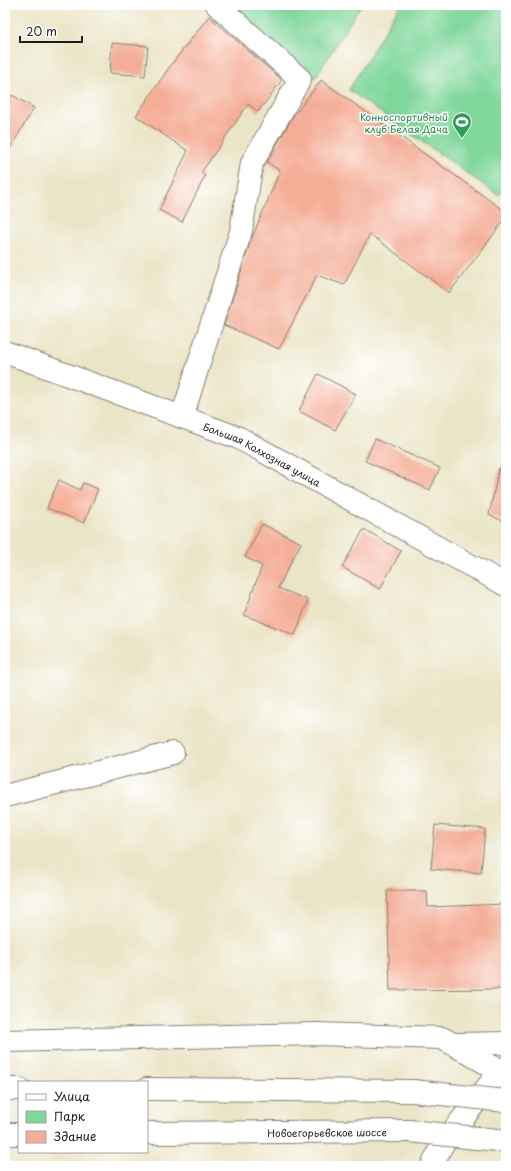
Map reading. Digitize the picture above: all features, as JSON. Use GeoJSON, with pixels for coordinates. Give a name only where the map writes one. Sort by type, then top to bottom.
{"type":"FeatureCollection","features":[{"type":"Feature","properties":{"kind":"street"},"geometry":{"type":"LineString","coordinates":[[182,417],[241,231],[252,163],[300,79],[217,5]]}},
{"type":"Feature","properties":{"kind":"street","name":"Большая Колхозная улица"},"geometry":{"type":"LineString","coordinates":[[5,352],[239,438],[506,585]]}},
{"type":"Feature","properties":{"kind":"street"},"geometry":{"type":"LineString","coordinates":[[5,796],[173,752]]}},
{"type":"Feature","properties":{"kind":"street"},"geometry":{"type":"LineString","coordinates":[[5,1041],[317,1034],[442,1038],[503,1069],[442,1144],[432,1166]]}},
{"type":"Feature","properties":{"kind":"street"},"geometry":{"type":"LineString","coordinates":[[454,1044],[506,1042]]}},
{"type":"Feature","properties":{"kind":"street"},"geometry":{"type":"LineString","coordinates":[[5,1089],[18,1089]]}},
{"type":"Feature","properties":{"kind":"street"},"geometry":{"type":"LineString","coordinates":[[148,1089],[413,1091],[506,1100]]}},
{"type":"Feature","properties":{"kind":"street","name":"Новоегорьевское шоссе"},"geometry":{"type":"LineString","coordinates":[[148,1133],[409,1131],[506,1141]]}},
{"type":"Feature","properties":{"kind":"street"},"geometry":{"type":"LineString","coordinates":[[5,1134],[18,1134]]}},
{"type":"Feature","properties":{"kind":"green space"},"geometry":{"type":"Polygon","coordinates":[[[232,5],[361,5],[315,78],[228,10],[232,5]]]}},
{"type":"Feature","properties":{"kind":"green space","name":"Конноспортивный клуб Белая Дача"},"geometry":{"type":"Polygon","coordinates":[[[400,5],[506,5],[506,188],[498,195],[349,90],[400,5]]]}},
{"type":"Feature","properties":{"kind":"building"},"geometry":{"type":"Polygon","coordinates":[[[209,16],[282,80],[258,112],[248,104],[201,173],[205,176],[182,222],[159,210],[188,151],[136,116],[168,69],[209,16]]]}},
{"type":"Feature","properties":{"kind":"building"},"geometry":{"type":"Polygon","coordinates":[[[112,43],[148,46],[145,76],[110,73],[112,43]]]}},
{"type":"Feature","properties":{"kind":"building"},"geometry":{"type":"Polygon","coordinates":[[[321,80],[506,212],[506,218],[449,293],[370,234],[344,285],[317,275],[279,349],[224,325],[251,240],[280,171],[267,162],[292,118],[321,80]]]}},
{"type":"Feature","properties":{"kind":"building"},"geometry":{"type":"Polygon","coordinates":[[[12,95],[34,108],[5,157],[5,107],[12,95]]]}},
{"type":"Feature","properties":{"kind":"building"},"geometry":{"type":"Polygon","coordinates":[[[318,374],[356,394],[335,430],[299,411],[318,374]]]}},
{"type":"Feature","properties":{"kind":"building"},"geometry":{"type":"Polygon","coordinates":[[[375,439],[440,468],[430,490],[365,461],[375,439]]]}},
{"type":"Feature","properties":{"kind":"building"},"geometry":{"type":"Polygon","coordinates":[[[499,468],[506,469],[506,522],[489,515],[499,468]]]}},
{"type":"Feature","properties":{"kind":"building"},"geometry":{"type":"Polygon","coordinates":[[[59,480],[80,490],[83,483],[98,489],[84,523],[47,508],[59,480]]]}},
{"type":"Feature","properties":{"kind":"building"},"geometry":{"type":"Polygon","coordinates":[[[262,524],[301,543],[278,588],[308,600],[295,635],[244,615],[262,566],[245,557],[262,524]]]}},
{"type":"Feature","properties":{"kind":"building"},"geometry":{"type":"Polygon","coordinates":[[[364,529],[401,551],[380,589],[342,567],[364,529]]]}},
{"type":"Feature","properties":{"kind":"building"},"geometry":{"type":"Polygon","coordinates":[[[435,825],[485,829],[481,873],[431,869],[435,825]]]}},
{"type":"Feature","properties":{"kind":"building"},"geometry":{"type":"Polygon","coordinates":[[[387,891],[427,891],[428,907],[506,904],[506,989],[390,990],[387,891]]]}},
{"type":"Feature","properties":{"kind":"place","name":"Конноспортивный клуб Белая Дача"},"geometry":{"type":"Point","coordinates":[462,139]}}]}
